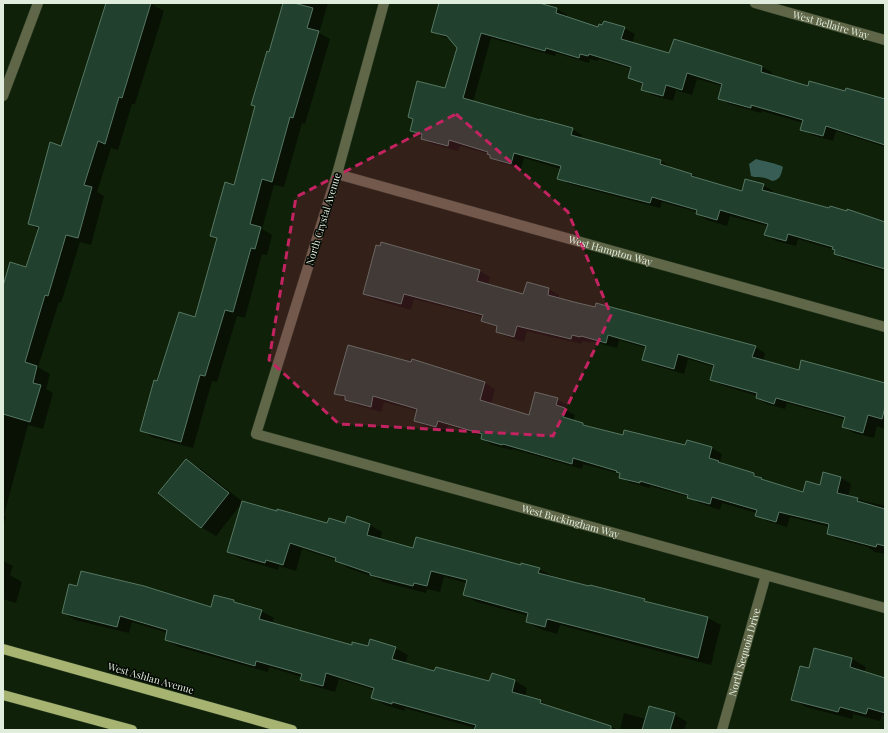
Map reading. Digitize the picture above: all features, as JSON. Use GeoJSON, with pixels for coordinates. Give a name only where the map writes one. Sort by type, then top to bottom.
{"type":"FeatureCollection","features":[{"type":"Feature","properties":{"kind":"main road","name":"West Ashlan Avenue"},"geometry":{"type":"LineString","coordinates":[[3,649],[292,730]]}},
{"type":"Feature","properties":{"kind":"main road"},"geometry":{"type":"LineString","coordinates":[[3,695],[132,730]]}},
{"type":"Feature","properties":{"kind":"street"},"geometry":{"type":"LineString","coordinates":[[3,95],[38,3]]}},
{"type":"Feature","properties":{"kind":"street","name":"North Crystal Avenue"},"geometry":{"type":"LineString","coordinates":[[256,434],[336,174],[384,3]]}},
{"type":"Feature","properties":{"kind":"street","name":"West Bellaire Way"},"geometry":{"type":"LineString","coordinates":[[755,3],[885,40]]}},
{"type":"Feature","properties":{"kind":"street","name":"West Hampton Way"},"geometry":{"type":"LineString","coordinates":[[336,174],[885,327]]}},
{"type":"Feature","properties":{"kind":"street","name":"West Buckingham Way"},"geometry":{"type":"LineString","coordinates":[[256,434],[885,608]]}},
{"type":"Feature","properties":{"kind":"street","name":"North Sequoia Drive"},"geometry":{"type":"LineString","coordinates":[[722,730],[766,575]]}},
{"type":"Feature","properties":{"kind":"highlighted area"},"geometry":{"type":"Polygon","coordinates":[[[456,114],[568,212],[611,315],[553,436],[339,424],[269,360],[296,197],[456,114]]]}},
{"type":"Feature","properties":{"kind":"water"},"geometry":{"type":"Polygon","coordinates":[[[756,159],[783,167],[781,175],[772,181],[766,178],[751,176],[749,164],[756,159]]]}},
{"type":"Feature","properties":{"kind":"building"},"geometry":{"type":"Polygon","coordinates":[[[106,3],[151,3],[122,98],[119,97],[105,144],[98,141],[84,185],[92,187],[78,238],[66,235],[48,296],[45,295],[25,362],[37,366],[33,383],[41,385],[30,422],[3,414],[3,286],[10,262],[26,267],[39,227],[28,224],[50,142],[61,146],[106,3]]]}},
{"type":"Feature","properties":{"kind":"building"},"geometry":{"type":"Polygon","coordinates":[[[283,3],[294,3],[313,8],[307,28],[319,31],[293,118],[290,117],[272,182],[262,179],[250,224],[261,227],[255,249],[251,248],[233,312],[225,310],[205,376],[200,375],[181,442],[140,431],[154,380],[157,381],[179,312],[195,317],[217,238],[210,236],[225,182],[234,185],[255,106],[251,105],[267,51],[269,52],[283,3]]]}},
{"type":"Feature","properties":{"kind":"building"},"geometry":{"type":"Polygon","coordinates":[[[439,3],[539,3],[557,8],[556,13],[598,27],[599,24],[602,25],[604,21],[625,27],[621,39],[669,53],[674,39],[762,66],[761,72],[808,86],[809,81],[845,91],[846,88],[885,99],[885,145],[826,126],[823,136],[800,130],[803,120],[751,105],[751,108],[718,99],[722,84],[687,73],[682,90],[666,85],[663,96],[641,90],[643,83],[628,78],[631,67],[589,54],[588,56],[580,54],[579,58],[546,48],[545,51],[481,33],[463,98],[573,128],[571,135],[661,160],[660,164],[692,174],[691,176],[742,191],[745,179],[764,184],[762,190],[829,208],[830,206],[847,211],[847,209],[885,222],[885,269],[834,254],[835,250],[832,249],[833,247],[788,234],[786,241],[764,235],[768,224],[720,210],[717,220],[696,214],[697,210],[652,197],[650,203],[557,179],[561,166],[514,153],[511,164],[490,158],[490,155],[487,154],[488,152],[449,140],[448,146],[421,139],[422,134],[410,131],[413,119],[408,117],[417,81],[445,88],[457,48],[447,36],[431,32],[439,3]]]}},
{"type":"Feature","properties":{"kind":"building"},"geometry":{"type":"Polygon","coordinates":[[[381,242],[480,270],[477,281],[523,294],[527,282],[549,288],[548,295],[595,307],[596,303],[756,346],[752,357],[799,370],[801,360],[885,383],[885,407],[882,419],[868,415],[863,433],[842,427],[845,417],[776,398],[774,404],[756,398],[757,393],[710,380],[714,365],[678,354],[674,369],[642,360],[646,346],[608,335],[606,343],[581,336],[572,335],[571,339],[517,326],[514,337],[496,332],[497,326],[481,321],[483,315],[404,294],[401,304],[363,294],[376,245],[380,246],[381,242]]]}},
{"type":"Feature","properties":{"kind":"building"},"geometry":{"type":"Polygon","coordinates":[[[348,345],[411,362],[412,359],[485,382],[480,400],[529,415],[535,392],[558,398],[556,405],[565,408],[563,417],[583,423],[583,425],[623,435],[624,430],[685,445],[687,440],[712,447],[709,458],[754,473],[754,476],[762,478],[761,479],[803,492],[806,481],[820,485],[823,472],[841,477],[837,493],[858,498],[857,501],[885,509],[885,546],[877,544],[876,547],[827,534],[829,524],[779,512],[776,522],[755,516],[757,510],[712,497],[710,504],[687,498],[688,495],[640,481],[640,483],[619,478],[620,473],[616,472],[617,471],[573,458],[572,464],[481,439],[482,434],[438,421],[436,427],[414,421],[417,409],[373,396],[371,407],[345,400],[345,396],[334,394],[348,345]]]}},
{"type":"Feature","properties":{"kind":"building"},"geometry":{"type":"Polygon","coordinates":[[[186,459],[229,493],[201,528],[158,493],[186,459]]]}},
{"type":"Feature","properties":{"kind":"building"},"geometry":{"type":"Polygon","coordinates":[[[242,501],[327,523],[329,518],[345,523],[347,516],[370,524],[367,535],[413,548],[416,537],[521,565],[521,563],[540,568],[538,573],[645,599],[644,601],[708,617],[698,658],[547,619],[545,627],[526,622],[528,613],[463,595],[467,580],[431,571],[427,586],[414,583],[413,586],[370,575],[370,573],[335,561],[336,558],[290,543],[283,565],[266,560],[265,563],[227,552],[242,501]]]}},
{"type":"Feature","properties":{"kind":"building"},"geometry":{"type":"Polygon","coordinates":[[[81,571],[144,586],[211,607],[214,595],[234,600],[234,602],[262,610],[259,619],[352,645],[352,642],[368,646],[370,639],[396,647],[392,659],[434,671],[436,667],[489,681],[492,673],[515,680],[512,692],[541,700],[540,703],[611,726],[611,730],[474,730],[476,725],[392,702],[392,704],[371,698],[374,688],[326,673],[323,686],[300,680],[302,674],[256,661],[255,666],[165,640],[167,630],[120,616],[117,627],[62,613],[69,584],[77,586],[81,571]]]}},
{"type":"Feature","properties":{"kind":"building"},"geometry":{"type":"Polygon","coordinates":[[[814,648],[852,658],[850,667],[885,678],[885,713],[868,708],[866,714],[840,707],[838,712],[791,700],[800,666],[809,668],[814,648]]]}},
{"type":"Feature","properties":{"kind":"building"},"geometry":{"type":"Polygon","coordinates":[[[649,706],[675,713],[670,730],[642,730],[649,706]]]}}]}
